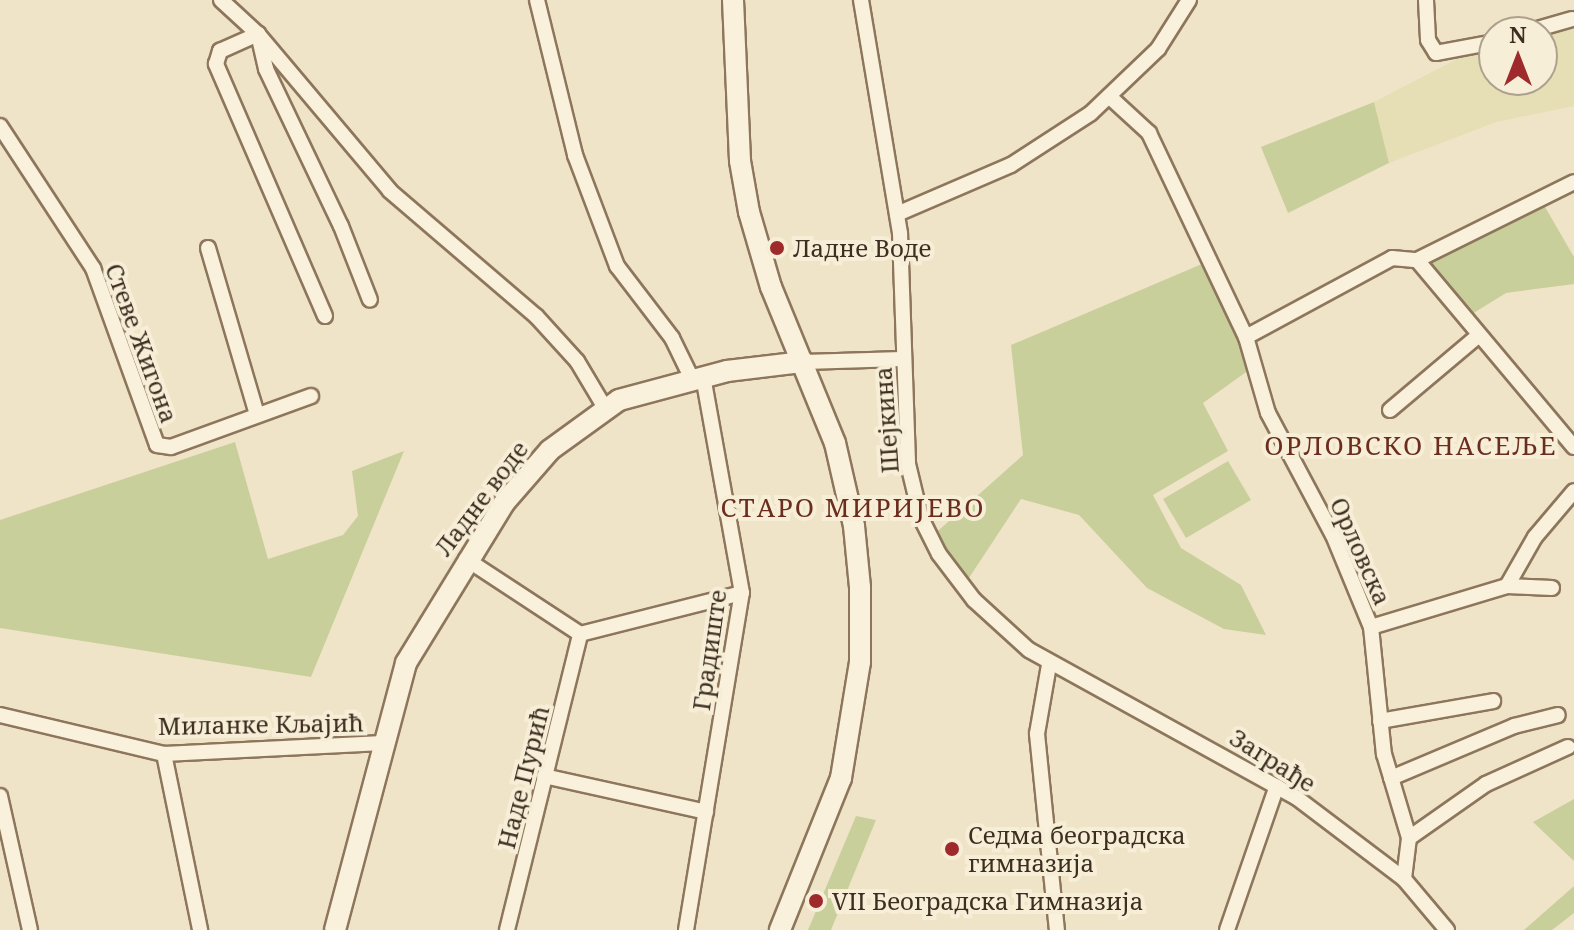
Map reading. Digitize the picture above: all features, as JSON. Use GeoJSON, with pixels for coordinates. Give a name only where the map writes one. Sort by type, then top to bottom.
{"type":"FeatureCollection","features":[{"type":"Feature","properties":{"kind":"main road"},"geometry":{"type":"LineString","coordinates":[[733,0],[740,161],[749,212],[771,287],[835,443],[854,526],[860,662],[850,739],[832,810],[780,930]]}},
{"type":"Feature","properties":{"kind":"main road","name":"Ладне воде"},"geometry":{"type":"LineString","coordinates":[[335,930],[406,663],[466,559],[550,450],[605,408],[698,378],[803,362]]}},
{"type":"Feature","properties":{"kind":"street"},"geometry":{"type":"LineString","coordinates":[[221,0],[258,34],[318,112],[390,191],[536,316],[577,361],[605,408]]}},
{"type":"Feature","properties":{"kind":"street","name":"Градиште"},"geometry":{"type":"LineString","coordinates":[[537,0],[575,155],[617,266],[665,327],[698,378],[717,433],[742,593],[686,930]]}},
{"type":"Feature","properties":{"kind":"street","name":"Шејкина"},"geometry":{"type":"LineString","coordinates":[[861,0],[897,214],[908,464],[930,538],[974,600],[1049,665]]}},
{"type":"Feature","properties":{"kind":"street"},"geometry":{"type":"LineString","coordinates":[[897,214],[1011,165],[1111,98],[1174,29],[1189,0]]}},
{"type":"Feature","properties":{"kind":"street"},"geometry":{"type":"LineString","coordinates":[[1426,0],[1428,40],[1436,53],[1478,45]]}},
{"type":"Feature","properties":{"kind":"street"},"geometry":{"type":"LineString","coordinates":[[1558,23],[1572,19]]}},
{"type":"Feature","properties":{"kind":"street"},"geometry":{"type":"LineString","coordinates":[[258,34],[266,69],[341,226],[370,300]]}},
{"type":"Feature","properties":{"kind":"street"},"geometry":{"type":"LineString","coordinates":[[258,34],[220,51],[216,64],[325,316]]}},
{"type":"Feature","properties":{"kind":"street","name":"Орловска"},"geometry":{"type":"LineString","coordinates":[[1111,98],[1149,133],[1246,337],[1268,413],[1333,535],[1371,627],[1380,721],[1391,778],[1409,838],[1404,879]]}},
{"type":"Feature","properties":{"kind":"street","name":"Стеве Жигона"},"geometry":{"type":"LineString","coordinates":[[0,126],[93,268],[157,445],[171,447],[311,396]]}},
{"type":"Feature","properties":{"kind":"street"},"geometry":{"type":"LineString","coordinates":[[1246,337],[1392,258],[1417,260],[1574,182]]}},
{"type":"Feature","properties":{"kind":"street"},"geometry":{"type":"LineString","coordinates":[[208,248],[257,415]]}},
{"type":"Feature","properties":{"kind":"street"},"geometry":{"type":"LineString","coordinates":[[1417,260],[1574,447]]}},
{"type":"Feature","properties":{"kind":"street"},"geometry":{"type":"LineString","coordinates":[[1390,410],[1478,336]]}},
{"type":"Feature","properties":{"kind":"street","name":"Ладне воде"},"geometry":{"type":"LineString","coordinates":[[803,362],[903,359]]}},
{"type":"Feature","properties":{"kind":"street"},"geometry":{"type":"LineString","coordinates":[[1507,586],[1535,537],[1574,491]]}},
{"type":"Feature","properties":{"kind":"street"},"geometry":{"type":"LineString","coordinates":[[466,559],[580,634],[742,593]]}},
{"type":"Feature","properties":{"kind":"street"},"geometry":{"type":"LineString","coordinates":[[1371,627],[1507,586],[1552,588]]}},
{"type":"Feature","properties":{"kind":"street","name":"Наде Пурић"},"geometry":{"type":"LineString","coordinates":[[507,930],[580,634]]}},
{"type":"Feature","properties":{"kind":"street"},"geometry":{"type":"LineString","coordinates":[[1049,665],[1037,734],[1057,930]]}},
{"type":"Feature","properties":{"kind":"street","name":"Заграђе"},"geometry":{"type":"LineString","coordinates":[[1049,665],[1114,693],[1277,786],[1404,879],[1447,930]]}},
{"type":"Feature","properties":{"kind":"street"},"geometry":{"type":"LineString","coordinates":[[1380,721],[1493,701]]}},
{"type":"Feature","properties":{"kind":"street","name":"Миланке Кљајић"},"geometry":{"type":"LineString","coordinates":[[0,715],[164,754],[383,743]]}},
{"type":"Feature","properties":{"kind":"street"},"geometry":{"type":"LineString","coordinates":[[1391,778],[1505,729],[1558,715]]}},
{"type":"Feature","properties":{"kind":"street"},"geometry":{"type":"LineString","coordinates":[[1409,838],[1486,784],[1568,747]]}},
{"type":"Feature","properties":{"kind":"street"},"geometry":{"type":"LineString","coordinates":[[164,754],[200,930]]}},
{"type":"Feature","properties":{"kind":"street"},"geometry":{"type":"LineString","coordinates":[[544,776],[706,812]]}},
{"type":"Feature","properties":{"kind":"street"},"geometry":{"type":"LineString","coordinates":[[1227,930],[1277,786]]}},
{"type":"Feature","properties":{"kind":"street"},"geometry":{"type":"LineString","coordinates":[[0,796],[30,930]]}},
{"type":"Feature","properties":{"kind":"shaded area"},"geometry":{"type":"Polygon","coordinates":[[[1574,23],[1574,106],[1496,122],[1389,163],[1374,102],[1457,59],[1478,54],[1478,96],[1558,96],[1558,28],[1574,23]]]}},
{"type":"Feature","properties":{"kind":"green space"},"geometry":{"type":"Polygon","coordinates":[[[1374,102],[1389,163],[1288,213],[1261,147],[1374,102]]]}},
{"type":"Feature","properties":{"kind":"green space"},"geometry":{"type":"Polygon","coordinates":[[[1541,200],[1574,257],[1574,284],[1506,293],[1464,319],[1417,260],[1541,200]]]}},
{"type":"Feature","properties":{"kind":"green space"},"geometry":{"type":"Polygon","coordinates":[[[1209,261],[1253,367],[1203,403],[1228,451],[1153,495],[1181,548],[1241,585],[1266,635],[1224,629],[1147,588],[1079,515],[1021,499],[963,587],[930,538],[1023,455],[1011,345],[1209,261]]]}},
{"type":"Feature","properties":{"kind":"green space"},"geometry":{"type":"Polygon","coordinates":[[[235,442],[268,559],[343,535],[358,516],[352,471],[404,451],[311,677],[0,628],[0,520],[235,442]]]}},
{"type":"Feature","properties":{"kind":"green space"},"geometry":{"type":"Polygon","coordinates":[[[1228,461],[1251,500],[1186,538],[1163,499],[1228,461]]]}},
{"type":"Feature","properties":{"kind":"green space"},"geometry":{"type":"Polygon","coordinates":[[[1574,799],[1574,861],[1533,822],[1574,799]]]}},
{"type":"Feature","properties":{"kind":"green space"},"geometry":{"type":"Polygon","coordinates":[[[856,816],[876,820],[831,930],[808,930],[856,816]]]}},
{"type":"Feature","properties":{"kind":"green space"},"geometry":{"type":"Polygon","coordinates":[[[1574,886],[1574,913],[1552,930],[1524,930],[1574,886]]]}},
{"type":"Feature","properties":{"kind":"place","name":"Ладне Воде"},"geometry":{"type":"Point","coordinates":[777,248]}},
{"type":"Feature","properties":{"kind":"place","name":"Седма београдска гимназија"},"geometry":{"type":"Point","coordinates":[952,849]}},
{"type":"Feature","properties":{"kind":"place","name":"VII Београдска Гимназија"},"geometry":{"type":"Point","coordinates":[816,901]}},
{"type":"Feature","properties":{"kind":"district","name":"ОРЛОВСКО НАСЕЉЕ"},"geometry":{"type":"Point","coordinates":[1411,446]}},
{"type":"Feature","properties":{"kind":"district","name":"СТАРО МИРИЈЕВО"},"geometry":{"type":"Point","coordinates":[853,508]}}]}
